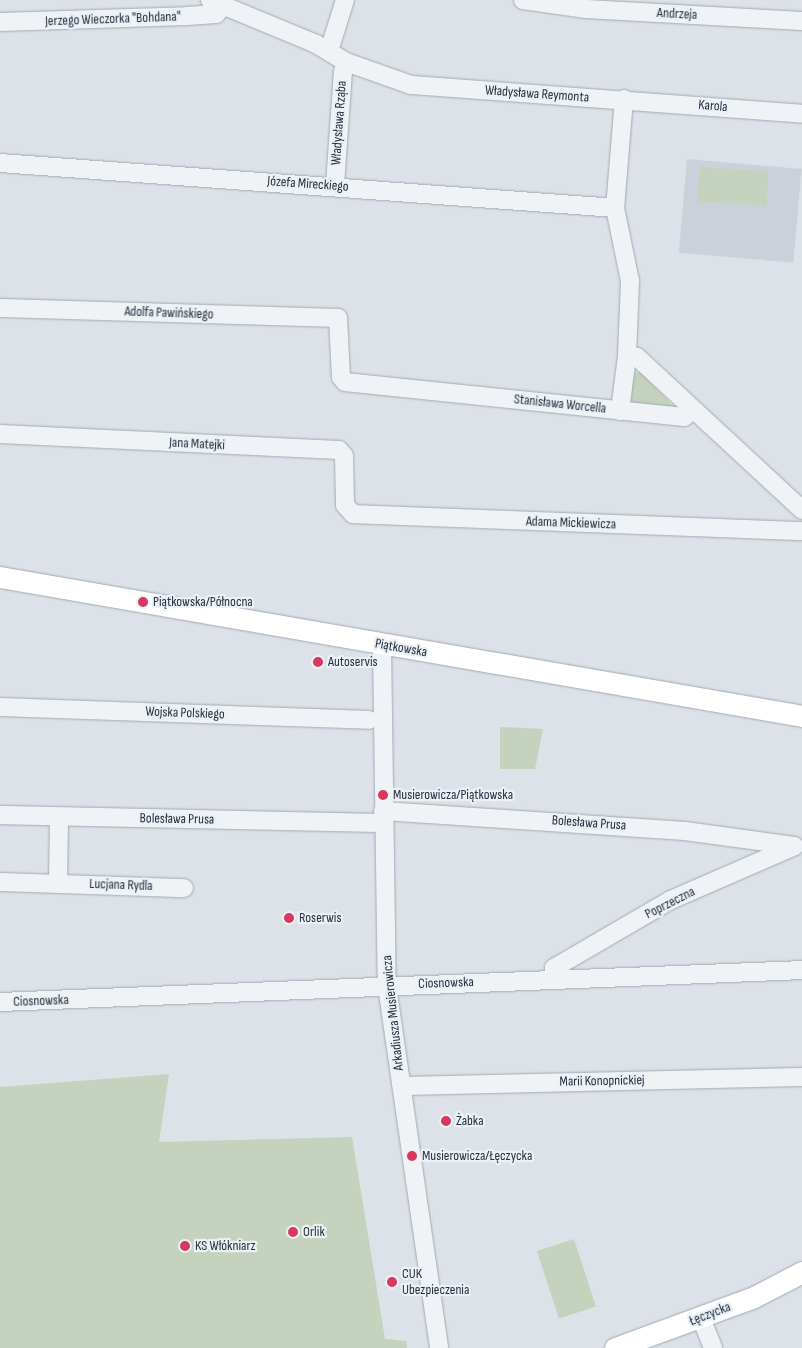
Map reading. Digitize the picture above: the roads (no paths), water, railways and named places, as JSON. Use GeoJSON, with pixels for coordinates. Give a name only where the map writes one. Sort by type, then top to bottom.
{"type":"FeatureCollection","features":[{"type":"Feature","properties":{"kind":"main road","name":"Piątkowska"},"geometry":{"type":"LineString","coordinates":[[0,577],[382,645],[802,716]]}},
{"type":"Feature","properties":{"kind":"main road","name":"Łęczycka"},"geometry":{"type":"LineString","coordinates":[[615,1348],[754,1297],[802,1272]]}},
{"type":"Feature","properties":{"kind":"street"},"geometry":{"type":"LineString","coordinates":[[329,51],[345,0]]}},
{"type":"Feature","properties":{"kind":"street","name":"Andrzeja"},"geometry":{"type":"LineString","coordinates":[[523,0],[586,9],[802,21]]}},
{"type":"Feature","properties":{"kind":"street","name":"Władysława Reymonta"},"geometry":{"type":"LineString","coordinates":[[217,3],[329,51],[346,62],[418,86],[624,99]]}},
{"type":"Feature","properties":{"kind":"street","name":"Jerzego Wieczorka \"Bohdana\""},"geometry":{"type":"LineString","coordinates":[[0,22],[216,14],[217,3]]}},
{"type":"Feature","properties":{"kind":"street","name":"Władysława Rząba"},"geometry":{"type":"LineString","coordinates":[[335,185],[343,72],[346,62]]}},
{"type":"Feature","properties":{"kind":"street"},"geometry":{"type":"LineString","coordinates":[[620,411],[627,356],[630,281],[615,208],[624,99]]}},
{"type":"Feature","properties":{"kind":"street","name":"Karola"},"geometry":{"type":"LineString","coordinates":[[624,99],[802,114]]}},
{"type":"Feature","properties":{"kind":"street","name":"Józefa Mireckiego"},"geometry":{"type":"LineString","coordinates":[[0,163],[335,185],[615,208]]}},
{"type":"Feature","properties":{"kind":"street","name":"Adolfa Pawińskiego"},"geometry":{"type":"LineString","coordinates":[[0,308],[338,318]]}},
{"type":"Feature","properties":{"kind":"street","name":"Stanisława Worcella"},"geometry":{"type":"LineString","coordinates":[[338,318],[341,377],[345,382],[684,418],[692,411]]}},
{"type":"Feature","properties":{"kind":"street"},"geometry":{"type":"LineString","coordinates":[[627,356],[637,357],[692,411],[802,510]]}},
{"type":"Feature","properties":{"kind":"street","name":"Jana Matejki"},"geometry":{"type":"LineString","coordinates":[[0,434],[339,450],[344,456],[345,504]]}},
{"type":"Feature","properties":{"kind":"street","name":"Adama Mickiewicza"},"geometry":{"type":"LineString","coordinates":[[345,504],[353,514],[802,531]]}},
{"type":"Feature","properties":{"kind":"street","name":"Arkadiusza Musierowicza"},"geometry":{"type":"LineString","coordinates":[[382,645],[383,817],[387,986],[439,1348]]}},
{"type":"Feature","properties":{"kind":"street","name":"Wojska Polskiego"},"geometry":{"type":"LineString","coordinates":[[0,707],[370,720]]}},
{"type":"Feature","properties":{"kind":"street","name":"Bolesława Prusa"},"geometry":{"type":"LineString","coordinates":[[0,815],[59,817],[383,817],[685,831],[798,845]]}},
{"type":"Feature","properties":{"kind":"street"},"geometry":{"type":"LineString","coordinates":[[58,883],[59,817]]}},
{"type":"Feature","properties":{"kind":"street","name":"Poprzeczna"},"geometry":{"type":"LineString","coordinates":[[554,979],[554,968],[671,900],[798,845]]}},
{"type":"Feature","properties":{"kind":"street","name":"Lucjana Rydla"},"geometry":{"type":"LineString","coordinates":[[0,882],[184,888]]}},
{"type":"Feature","properties":{"kind":"street","name":"Ciosnowska"},"geometry":{"type":"LineString","coordinates":[[0,1002],[802,970]]}},
{"type":"Feature","properties":{"kind":"street","name":"Marii Konopnickiej"},"geometry":{"type":"LineString","coordinates":[[402,1086],[802,1077]]}},
{"type":"Feature","properties":{"kind":"street"},"geometry":{"type":"LineString","coordinates":[[701,1318],[710,1346]]}},
{"type":"Feature","properties":{"kind":"place","name":"Piątkowska/Północna"},"geometry":{"type":"Point","coordinates":[143,602]}},
{"type":"Feature","properties":{"kind":"place","name":"Autoservis"},"geometry":{"type":"Point","coordinates":[318,662]}},
{"type":"Feature","properties":{"kind":"place","name":"Musierowicza/Piątkowska"},"geometry":{"type":"Point","coordinates":[383,795]}},
{"type":"Feature","properties":{"kind":"place","name":"Roserwis"},"geometry":{"type":"Point","coordinates":[289,918]}},
{"type":"Feature","properties":{"kind":"place","name":"Żabka"},"geometry":{"type":"Point","coordinates":[446,1121]}},
{"type":"Feature","properties":{"kind":"place","name":"Musierowicza/Łęczycka"},"geometry":{"type":"Point","coordinates":[412,1156]}},
{"type":"Feature","properties":{"kind":"place","name":"Orlik"},"geometry":{"type":"Point","coordinates":[293,1232]}},
{"type":"Feature","properties":{"kind":"place","name":"KS Włókniarz"},"geometry":{"type":"Point","coordinates":[185,1246]}},
{"type":"Feature","properties":{"kind":"place","name":"CUK Ubezpieczenia"},"geometry":{"type":"Point","coordinates":[392,1282]}}]}
